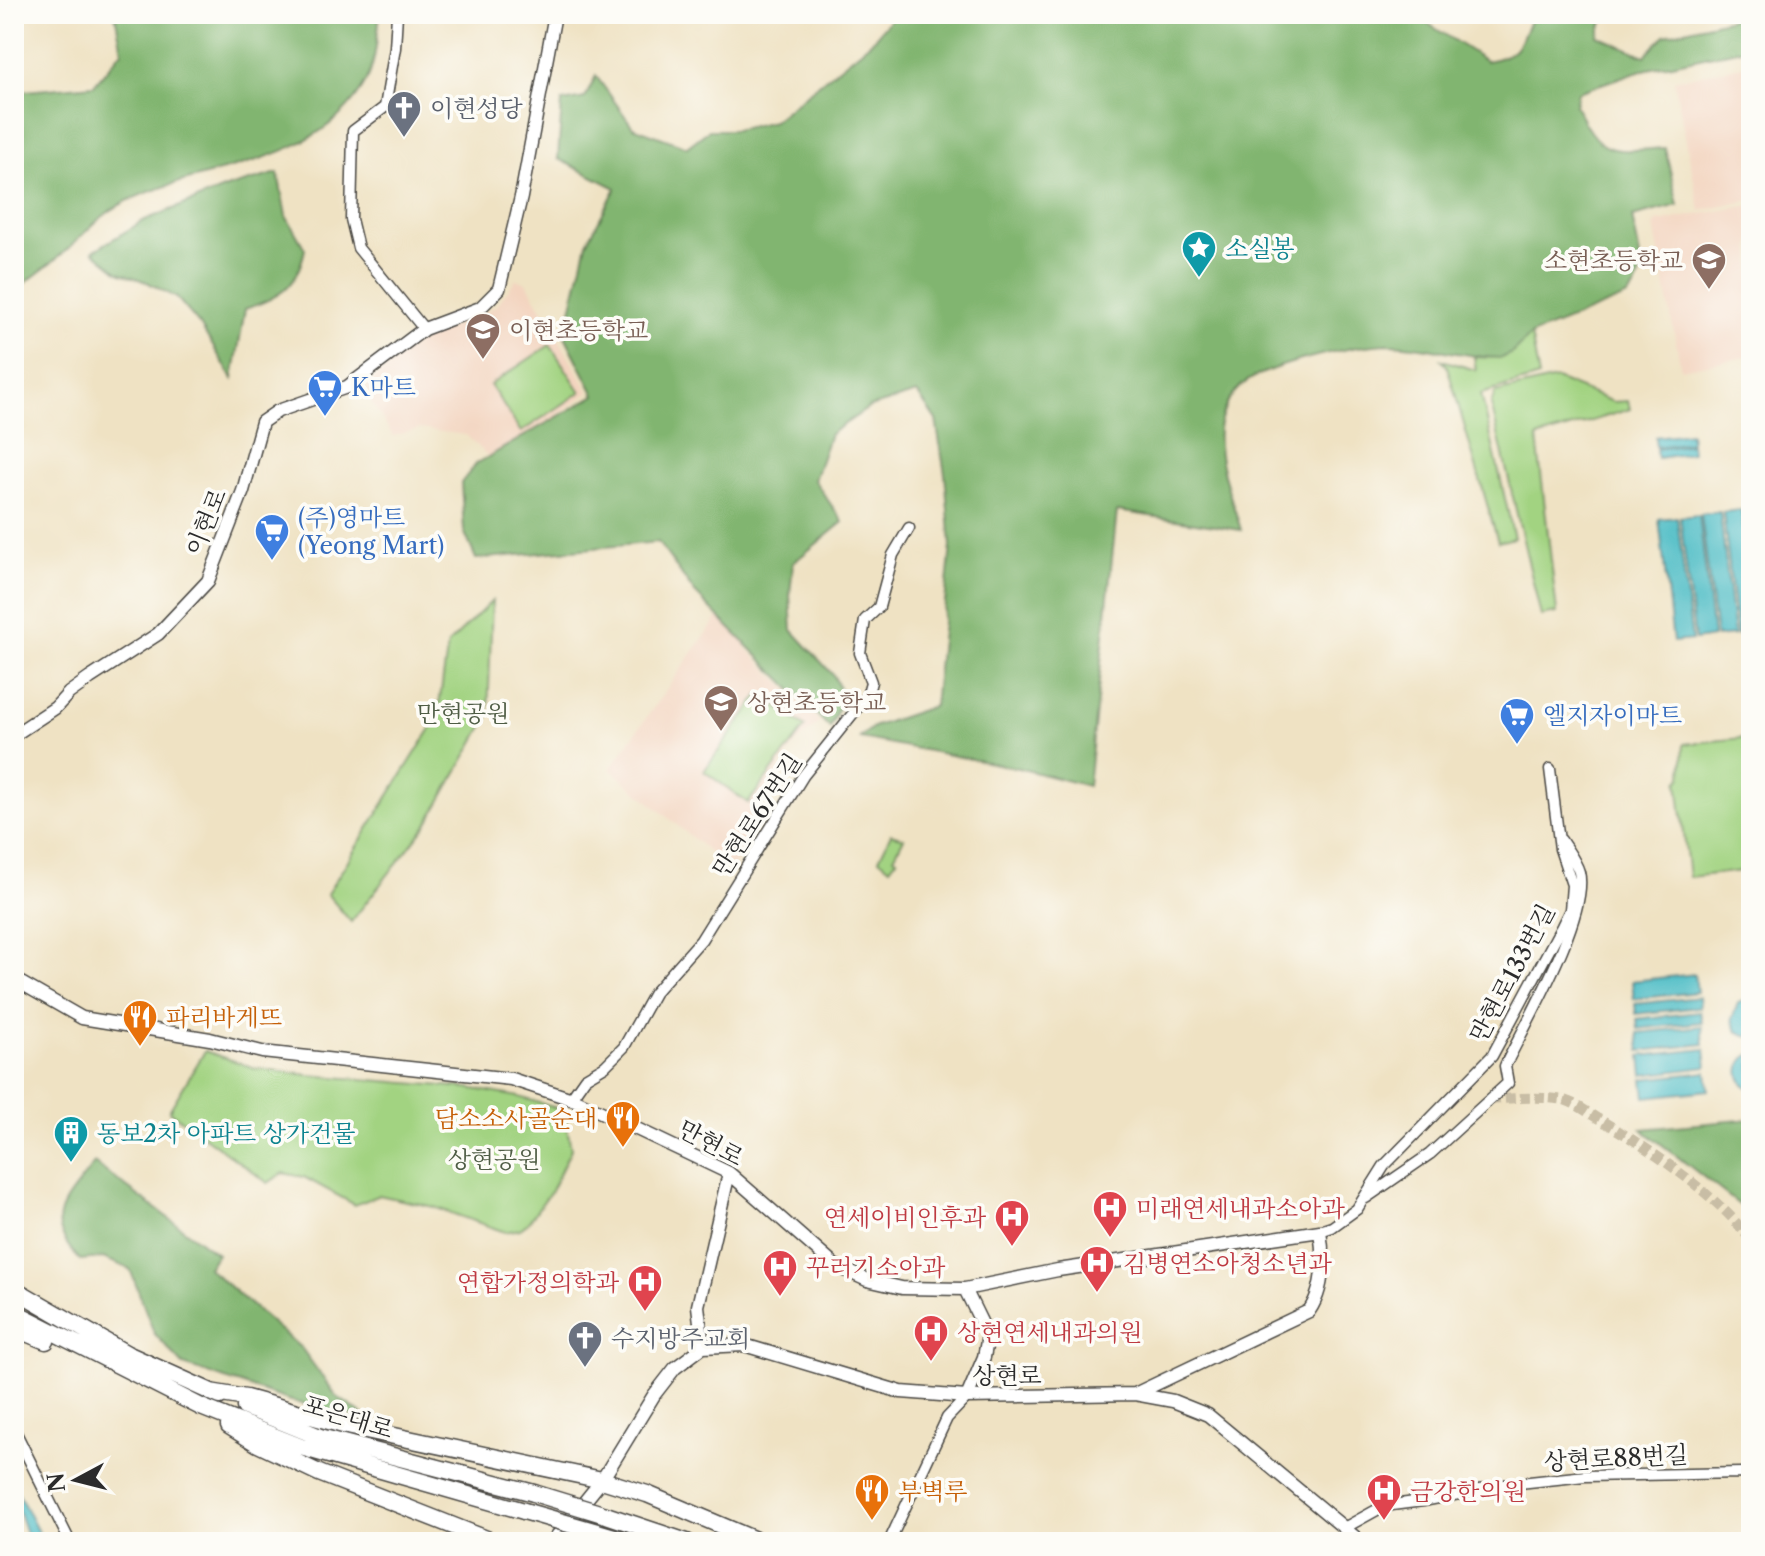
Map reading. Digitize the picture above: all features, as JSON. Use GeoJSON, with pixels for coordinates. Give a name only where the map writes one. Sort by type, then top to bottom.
{"type":"FeatureCollection","features":[{"type":"Feature","properties":{"kind":"main road","name":"포은대로"},"geometry":{"type":"LineString","coordinates":[[17,1291],[127,1354],[320,1437],[534,1493],[687,1542]]}},
{"type":"Feature","properties":{"kind":"main road","name":"포은대로"},"geometry":{"type":"LineString","coordinates":[[16,1318],[201,1407],[301,1447],[631,1542]]}},
{"type":"Feature","properties":{"kind":"main road"},"geometry":{"type":"LineString","coordinates":[[210,1392],[246,1398],[347,1426],[602,1480],[647,1494],[760,1542]]}},
{"type":"Feature","properties":{"kind":"main road"},"geometry":{"type":"LineString","coordinates":[[201,1407],[258,1444],[319,1473],[494,1542]]}},
{"type":"Feature","properties":{"kind":"street"},"geometry":{"type":"LineString","coordinates":[[397,14],[385,107],[353,131],[351,219],[353,234],[364,259],[385,278],[424,329]]}},
{"type":"Feature","properties":{"kind":"street","name":"이현로"},"geometry":{"type":"LineString","coordinates":[[14,735],[55,708],[90,678],[158,634],[208,581],[243,491],[262,422],[278,411],[347,387],[424,329],[480,308],[499,289],[521,197],[555,14]]}},
{"type":"Feature","properties":{"kind":"street","name":"만현로67번길"},"geometry":{"type":"LineString","coordinates":[[571,1098],[585,1078],[605,1066],[624,1047],[654,993],[701,940],[803,776],[867,696],[871,682],[860,653],[865,620],[879,607],[893,555],[909,528]]}},
{"type":"Feature","properties":{"kind":"street","name":"만현로133번길"},"geometry":{"type":"LineString","coordinates":[[1364,1199],[1384,1166],[1492,1056],[1570,910],[1572,885],[1562,859],[1550,769]]}},
{"type":"Feature","properties":{"kind":"street"},"geometry":{"type":"LineString","coordinates":[[1364,1199],[1430,1154],[1508,1083],[1505,1066],[1572,927],[1580,892],[1579,872],[1558,834]]}},
{"type":"Feature","properties":{"kind":"street","name":"만현로"},"geometry":{"type":"LineString","coordinates":[[14,979],[82,1018],[210,1039],[262,1052],[511,1079],[571,1098],[729,1173],[834,1265],[867,1280],[902,1288],[965,1289],[1058,1270],[1320,1231],[1343,1220],[1364,1199]]}},
{"type":"Feature","properties":{"kind":"street"},"geometry":{"type":"LineString","coordinates":[[552,1542],[602,1480],[661,1386],[675,1368],[703,1347],[698,1306],[729,1173]]}},
{"type":"Feature","properties":{"kind":"street"},"geometry":{"type":"LineString","coordinates":[[1135,1394],[1309,1311],[1319,1287],[1323,1251],[1320,1231]]}},
{"type":"Feature","properties":{"kind":"street"},"geometry":{"type":"LineString","coordinates":[[889,1542],[947,1418],[967,1397],[984,1357],[988,1336],[965,1289]]}},
{"type":"Feature","properties":{"kind":"street","name":"상현로"},"geometry":{"type":"LineString","coordinates":[[703,1347],[744,1345],[901,1392],[967,1397],[1135,1394],[1173,1401],[1208,1415],[1361,1542]]}},
{"type":"Feature","properties":{"kind":"street"},"geometry":{"type":"LineString","coordinates":[[14,1429],[70,1542]]}},
{"type":"Feature","properties":{"kind":"street","name":"상현로88번길"},"geometry":{"type":"LineString","coordinates":[[1346,1527],[1384,1506],[1510,1484],[1585,1476],[1742,1473],[1751,1478]]}},
{"type":"Feature","properties":{"kind":"shaded area"},"geometry":{"type":"Polygon","coordinates":[[[1751,64],[1751,200],[1700,211],[1674,80],[1751,64]]]}},
{"type":"Feature","properties":{"kind":"shaded area","name":"소현초등학교"},"geometry":{"type":"Polygon","coordinates":[[[1751,205],[1751,356],[1681,369],[1654,226],[1657,222],[1751,205]]]}},
{"type":"Feature","properties":{"kind":"shaded area","name":"이현초등학교"},"geometry":{"type":"Polygon","coordinates":[[[516,279],[527,283],[589,392],[494,462],[466,435],[420,429],[393,436],[362,387],[428,335],[470,321],[497,305],[516,279]]]}},
{"type":"Feature","properties":{"kind":"shaded area","name":"상현초등학교"},"geometry":{"type":"Polygon","coordinates":[[[723,610],[748,650],[820,722],[795,744],[779,768],[732,871],[610,769],[723,610]]]}},
{"type":"Feature","properties":{"kind":"green space"},"geometry":{"type":"Polygon","coordinates":[[[115,14],[380,14],[367,80],[347,109],[321,131],[257,160],[154,190],[115,207],[58,258],[14,291],[14,92],[94,85],[122,51],[115,14]]]}},
{"type":"Feature","properties":{"kind":"green space"},"geometry":{"type":"Polygon","coordinates":[[[895,14],[1413,14],[1486,61],[1506,55],[1517,46],[1533,14],[1606,14],[1598,36],[1645,56],[1665,35],[1751,14],[1751,47],[1639,71],[1578,92],[1575,105],[1600,143],[1619,150],[1665,148],[1678,205],[1632,217],[1640,270],[1634,289],[1626,297],[1531,335],[1502,358],[1387,344],[1333,352],[1269,371],[1237,390],[1226,405],[1220,423],[1222,467],[1241,530],[1117,511],[1088,786],[1018,768],[860,738],[873,727],[934,706],[951,546],[945,474],[936,420],[917,393],[870,407],[830,434],[814,480],[843,522],[793,563],[790,595],[792,630],[834,676],[843,697],[830,728],[695,593],[658,542],[476,559],[464,531],[461,483],[476,464],[595,395],[565,336],[587,243],[616,188],[558,159],[562,102],[585,98],[596,76],[633,127],[687,147],[709,130],[735,130],[773,121],[871,42],[895,14]]]}},
{"type":"Feature","properties":{"kind":"green space"},"geometry":{"type":"Polygon","coordinates":[[[278,173],[286,216],[305,249],[297,273],[286,289],[245,309],[233,379],[200,325],[177,298],[119,272],[93,251],[145,220],[229,187],[278,173]]]}},
{"type":"Feature","properties":{"kind":"green space"},"geometry":{"type":"Polygon","coordinates":[[[1531,335],[1539,377],[1481,394],[1514,538],[1498,542],[1447,366],[1442,360],[1476,370],[1474,357],[1506,355],[1531,335]]]}},
{"type":"Feature","properties":{"kind":"green space"},"geometry":{"type":"Polygon","coordinates":[[[550,345],[581,392],[521,432],[490,385],[550,345]]]}},
{"type":"Feature","properties":{"kind":"green space"},"geometry":{"type":"Polygon","coordinates":[[[1556,379],[1613,402],[1628,401],[1630,409],[1537,438],[1557,613],[1541,616],[1491,404],[1495,393],[1556,379]]]}},
{"type":"Feature","properties":{"kind":"green space","name":"만현공원"},"geometry":{"type":"Polygon","coordinates":[[[492,601],[488,718],[426,826],[351,922],[327,894],[437,719],[448,644],[492,601]]]}},
{"type":"Feature","properties":{"kind":"green space"},"geometry":{"type":"Polygon","coordinates":[[[760,694],[805,727],[748,803],[704,771],[760,694]]]}},
{"type":"Feature","properties":{"kind":"green space"},"geometry":{"type":"Polygon","coordinates":[[[1751,737],[1751,870],[1689,877],[1678,782],[1682,777],[1684,744],[1751,737]]]}},
{"type":"Feature","properties":{"kind":"green space"},"geometry":{"type":"Polygon","coordinates":[[[891,834],[904,838],[894,857],[897,859],[890,868],[879,859],[891,834]]]}},
{"type":"Feature","properties":{"kind":"green space","name":"상현공원"},"geometry":{"type":"Polygon","coordinates":[[[205,1051],[255,1068],[468,1088],[519,1097],[564,1110],[571,1149],[551,1191],[527,1224],[505,1232],[434,1207],[379,1195],[355,1205],[304,1177],[283,1173],[268,1183],[169,1111],[205,1051]]]}},
{"type":"Feature","properties":{"kind":"green space"},"geometry":{"type":"Polygon","coordinates":[[[1751,1119],[1751,1214],[1642,1129],[1751,1119]]]}},
{"type":"Feature","properties":{"kind":"green space"},"geometry":{"type":"Polygon","coordinates":[[[94,1163],[217,1254],[208,1268],[302,1349],[336,1396],[367,1417],[339,1414],[288,1400],[183,1365],[154,1333],[130,1269],[103,1258],[80,1260],[61,1232],[59,1221],[67,1199],[94,1163]]]}},
{"type":"Feature","properties":{"kind":"water"},"geometry":{"type":"Polygon","coordinates":[[[1690,433],[1691,442],[1656,447],[1655,437],[1690,433]]]}},
{"type":"Feature","properties":{"kind":"water"},"geometry":{"type":"Polygon","coordinates":[[[1691,444],[1692,453],[1657,458],[1656,449],[1691,444]]]}},
{"type":"Feature","properties":{"kind":"water"},"geometry":{"type":"Polygon","coordinates":[[[1741,510],[1751,591],[1751,633],[1737,635],[1723,512],[1741,510]]]}},
{"type":"Feature","properties":{"kind":"water"},"geometry":{"type":"Polygon","coordinates":[[[1720,512],[1734,635],[1716,637],[1701,514],[1720,512]]]}},
{"type":"Feature","properties":{"kind":"water"},"geometry":{"type":"Polygon","coordinates":[[[1699,515],[1713,637],[1695,640],[1680,517],[1699,515]]]}},
{"type":"Feature","properties":{"kind":"water"},"geometry":{"type":"Polygon","coordinates":[[[1677,517],[1692,640],[1673,642],[1659,519],[1677,517]]]}},
{"type":"Feature","properties":{"kind":"water"},"geometry":{"type":"Polygon","coordinates":[[[1695,974],[1697,992],[1634,999],[1632,981],[1695,974]]]}},
{"type":"Feature","properties":{"kind":"water"},"geometry":{"type":"Polygon","coordinates":[[[1699,997],[1700,1007],[1636,1014],[1635,1004],[1699,997]]]}},
{"type":"Feature","properties":{"kind":"water"},"geometry":{"type":"Polygon","coordinates":[[[1751,998],[1749,1037],[1737,1031],[1732,1019],[1738,1003],[1751,998]]]}},
{"type":"Feature","properties":{"kind":"water"},"geometry":{"type":"Polygon","coordinates":[[[1700,1012],[1702,1022],[1638,1029],[1637,1019],[1700,1012]]]}},
{"type":"Feature","properties":{"kind":"water"},"geometry":{"type":"Polygon","coordinates":[[[1702,1026],[1704,1044],[1640,1051],[1638,1033],[1702,1026]]]}},
{"type":"Feature","properties":{"kind":"water"},"geometry":{"type":"Polygon","coordinates":[[[1705,1049],[1707,1067],[1643,1075],[1641,1056],[1705,1049]]]}},
{"type":"Feature","properties":{"kind":"water"},"geometry":{"type":"Polygon","coordinates":[[[1751,1054],[1751,1090],[1742,1081],[1739,1072],[1742,1062],[1751,1054]]]}},
{"type":"Feature","properties":{"kind":"water"},"geometry":{"type":"Polygon","coordinates":[[[1707,1072],[1709,1090],[1645,1097],[1643,1079],[1707,1072]]]}},
{"type":"Feature","properties":{"kind":"water"},"geometry":{"type":"Polygon","coordinates":[[[14,1485],[43,1542],[29,1542],[14,1498],[14,1485]]]}},
{"type":"Feature","properties":{"kind":"tunnel"},"geometry":{"type":"LineString","coordinates":[[1490,1100],[1545,1098],[1577,1105],[1680,1173],[1721,1207],[1751,1241]]}},
{"type":"Feature","properties":{"kind":"place","name":"이현성당"},"geometry":{"type":"Point","coordinates":[404,139]}},
{"type":"Feature","properties":{"kind":"place","name":"소실봉"},"geometry":{"type":"Point","coordinates":[1199,279]}},
{"type":"Feature","properties":{"kind":"place","name":"소현초등학교"},"geometry":{"type":"Point","coordinates":[1709,291]}},
{"type":"Feature","properties":{"kind":"place","name":"이현초등학교"},"geometry":{"type":"Point","coordinates":[483,361]}},
{"type":"Feature","properties":{"kind":"place","name":"K마트"},"geometry":{"type":"Point","coordinates":[325,418]}},
{"type":"Feature","properties":{"kind":"place","name":"(주)영마트 (Yeong Mart)"},"geometry":{"type":"Point","coordinates":[272,562]}},
{"type":"Feature","properties":{"kind":"place","name":"상현초등학교"},"geometry":{"type":"Point","coordinates":[721,733]}},
{"type":"Feature","properties":{"kind":"place","name":"엘지자이마트"},"geometry":{"type":"Point","coordinates":[1517,746]}},
{"type":"Feature","properties":{"kind":"place","name":"파리바게뜨"},"geometry":{"type":"Point","coordinates":[140,1048]}},
{"type":"Feature","properties":{"kind":"place","name":"담소소사골순대"},"geometry":{"type":"Point","coordinates":[623,1149]}},
{"type":"Feature","properties":{"kind":"place","name":"동보2차 아파트 상가건물"},"geometry":{"type":"Point","coordinates":[71,1164]}},
{"type":"Feature","properties":{"kind":"place","name":"미래연세내과소아과"},"geometry":{"type":"Point","coordinates":[1110,1239]}},
{"type":"Feature","properties":{"kind":"place","name":"연세이비인후과"},"geometry":{"type":"Point","coordinates":[1012,1248]}},
{"type":"Feature","properties":{"kind":"place","name":"김병연소아청소년과"},"geometry":{"type":"Point","coordinates":[1097,1294]}},
{"type":"Feature","properties":{"kind":"place","name":"꾸러기소아과"},"geometry":{"type":"Point","coordinates":[780,1298]}},
{"type":"Feature","properties":{"kind":"place","name":"연합가정의학과"},"geometry":{"type":"Point","coordinates":[645,1313]}},
{"type":"Feature","properties":{"kind":"place","name":"상현연세내과의원"},"geometry":{"type":"Point","coordinates":[931,1363]}},
{"type":"Feature","properties":{"kind":"place","name":"수지방주교회"},"geometry":{"type":"Point","coordinates":[585,1369]}},
{"type":"Feature","properties":{"kind":"place","name":"부벽루"},"geometry":{"type":"Point","coordinates":[872,1522]}},
{"type":"Feature","properties":{"kind":"place","name":"금강한의원"},"geometry":{"type":"Point","coordinates":[1384,1522]}}]}
